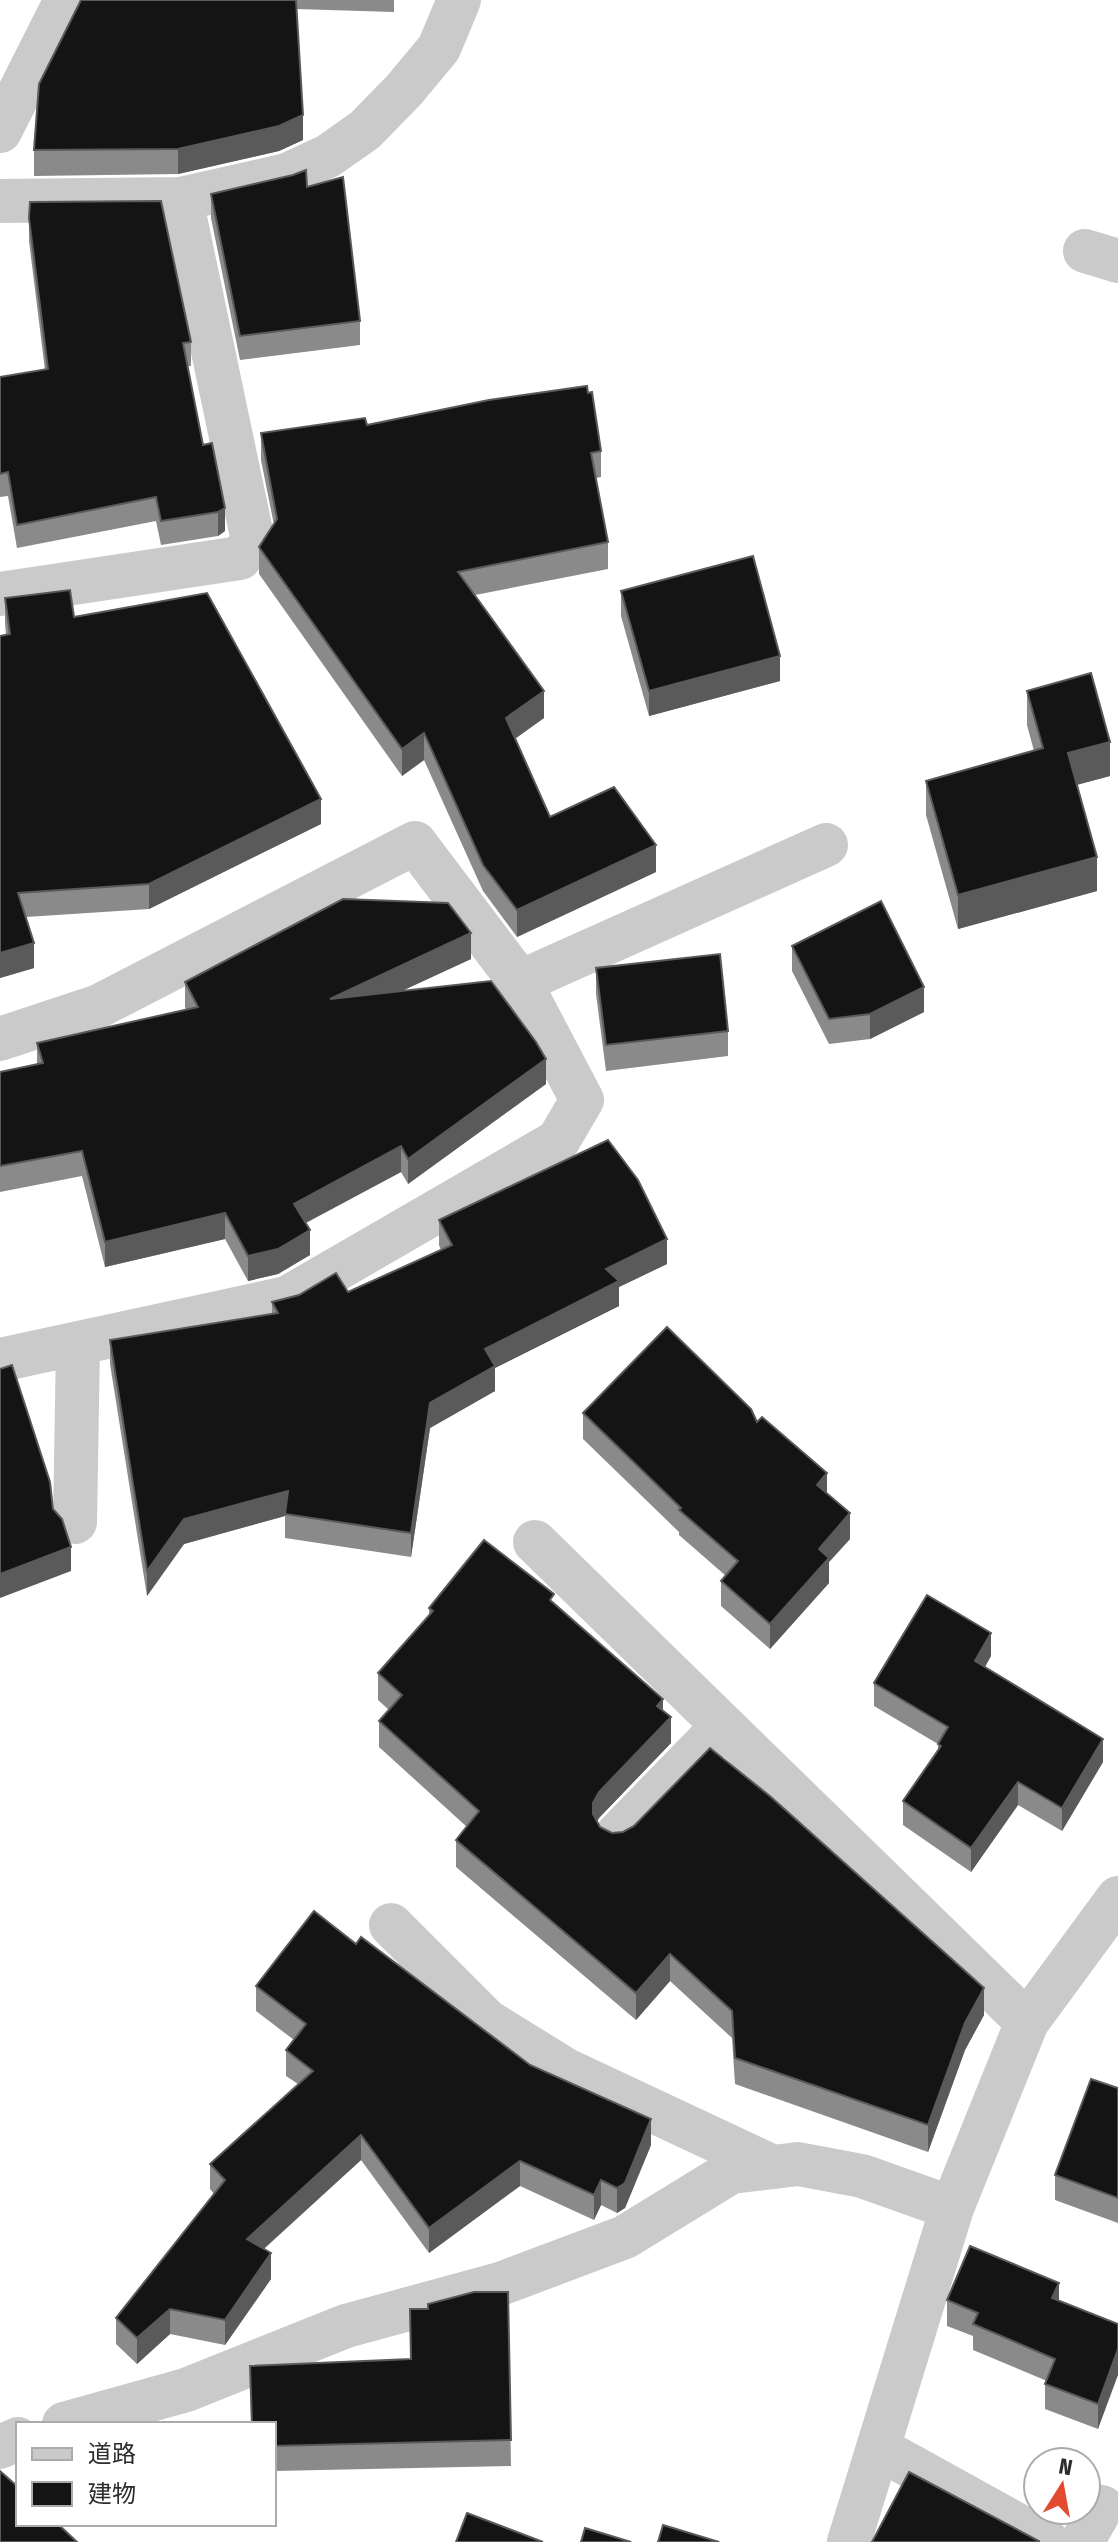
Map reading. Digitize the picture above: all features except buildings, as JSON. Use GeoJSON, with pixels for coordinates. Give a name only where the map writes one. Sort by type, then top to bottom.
{"type":"FeatureCollection","features":[{"type":"Feature","properties":{"kind":"street"},"geometry":{"type":"LineString","coordinates":[[0,131],[66,0]]}},
{"type":"Feature","properties":{"kind":"street"},"geometry":{"type":"LineString","coordinates":[[0,201],[181,199],[287,175],[328,156],[365,130],[439,48],[459,0]]}},
{"type":"Feature","properties":{"kind":"street"},"geometry":{"type":"LineString","coordinates":[[0,594],[240,558],[253,541],[181,199]]}},
{"type":"Feature","properties":{"kind":"street"},"geometry":{"type":"LineString","coordinates":[[0,1039],[99,1006],[415,843],[520,982],[582,1100],[558,1141],[287,1298],[0,1360]]}},
{"type":"Feature","properties":{"kind":"street"},"geometry":{"type":"LineString","coordinates":[[520,982],[826,845]]}},
{"type":"Feature","properties":{"kind":"street"},"geometry":{"type":"LineString","coordinates":[[75,1522],[78,1344]]}},
{"type":"Feature","properties":{"kind":"street"},"geometry":{"type":"LineString","coordinates":[[535,1542],[1027,2022]]}},
{"type":"Feature","properties":{"kind":"street"},"geometry":{"type":"LineString","coordinates":[[617,1835],[723,1726]]}},
{"type":"Feature","properties":{"kind":"street"},"geometry":{"type":"LineString","coordinates":[[849,2542],[952,2208],[1027,2022],[1118,1898]]}},
{"type":"Feature","properties":{"kind":"street"},"geometry":{"type":"LineString","coordinates":[[391,1925],[487,2021],[566,2070],[773,2167]]}},
{"type":"Feature","properties":{"kind":"street"},"geometry":{"type":"LineString","coordinates":[[71,2422],[186,2390],[346,2326],[500,2284],[625,2237],[731,2172],[798,2164],[862,2176],[952,2208]]}},
{"type":"Feature","properties":{"kind":"street"},"geometry":{"type":"LineString","coordinates":[[878,2448],[1048,2542]]}}]}
